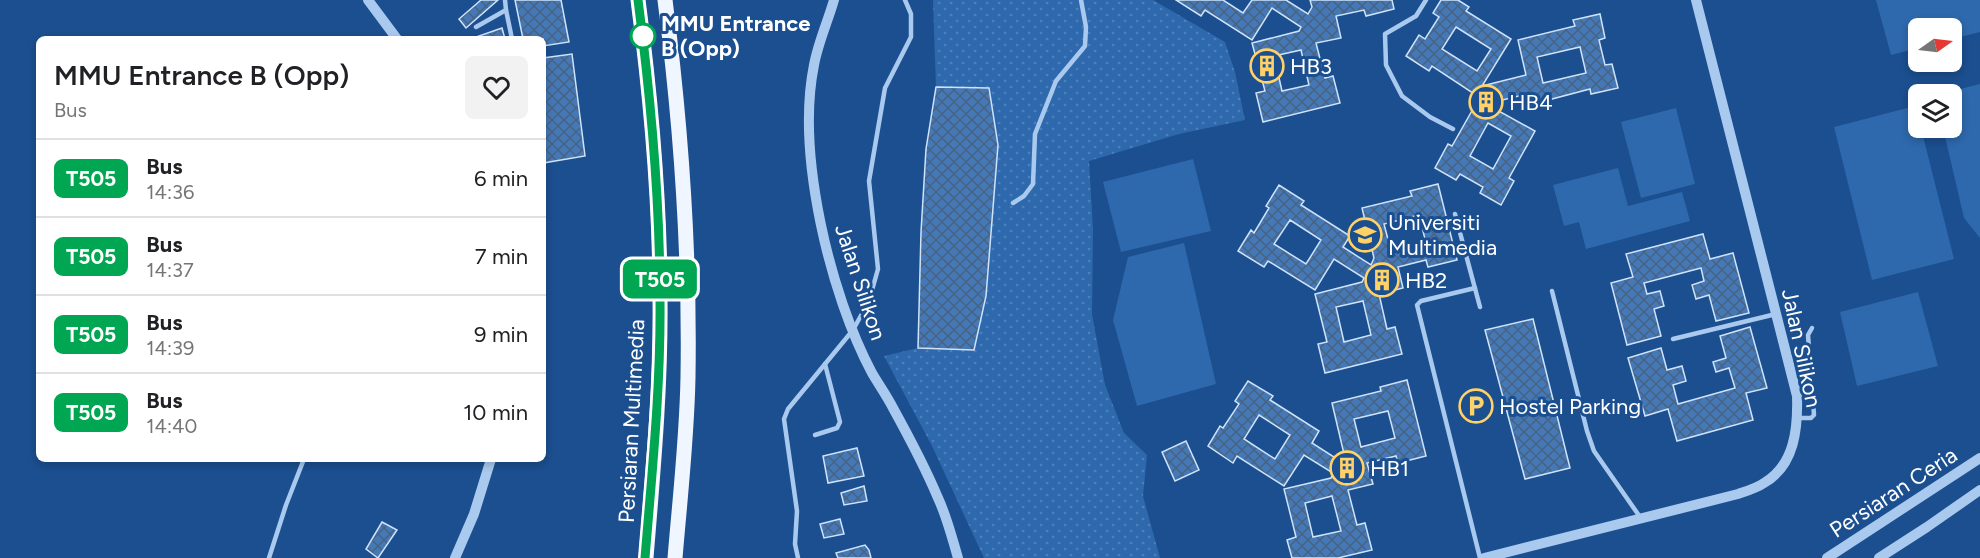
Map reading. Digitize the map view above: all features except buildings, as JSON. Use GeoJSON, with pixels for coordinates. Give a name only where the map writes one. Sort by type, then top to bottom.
{"type":"FeatureCollection","features":[{"type":"Feature","properties":{"kind":"main road","name":"Persiaran Multimedia"},"geometry":{"type":"LineString","coordinates":[[638,0],[654,153],[660,298],[658,402],[646,558]]}},
{"type":"Feature","properties":{"kind":"main road"},"geometry":{"type":"LineString","coordinates":[[665,0],[679,117],[688,318],[688,379],[675,558]]}},
{"type":"Feature","properties":{"kind":"street"},"geometry":{"type":"LineString","coordinates":[[368,0],[395,36]]}},
{"type":"Feature","properties":{"kind":"street","name":"Jalan Silikon"},"geometry":{"type":"LineString","coordinates":[[834,0],[814,65],[810,113],[811,157],[827,250],[852,330],[939,500],[958,558]]}},
{"type":"Feature","properties":{"kind":"street","name":"Jalan Silikon"},"geometry":{"type":"LineString","coordinates":[[1482,558],[1702,505],[1738,494],[1764,483],[1781,469],[1794,444],[1798,418],[1797,396],[1696,0]]}},
{"type":"Feature","properties":{"kind":"street","name":"Persiaran Ceria"},"geometry":{"type":"LineString","coordinates":[[1827,558],[1980,458]]}},
{"type":"Feature","properties":{"kind":"street"},"geometry":{"type":"LineString","coordinates":[[454,558],[474,514],[490,462]]}},
{"type":"Feature","properties":{"kind":"street","name":"Persiaran Ceria"},"geometry":{"type":"LineString","coordinates":[[1879,558],[1980,490]]}},
{"type":"Feature","properties":{"kind":"lane"},"geometry":{"type":"LineString","coordinates":[[505,0],[511,36]]}},
{"type":"Feature","properties":{"kind":"lane"},"geometry":{"type":"LineString","coordinates":[[798,558],[795,544],[797,511],[784,419],[789,409],[852,330],[869,301],[879,269],[870,181],[885,88],[911,38],[911,14],[905,0]]}},
{"type":"Feature","properties":{"kind":"lane"},"geometry":{"type":"LineString","coordinates":[[1013,203],[1024,196],[1033,184],[1035,134],[1056,81],[1085,46],[1086,27],[1081,0]]}},
{"type":"Feature","properties":{"kind":"lane"},"geometry":{"type":"LineString","coordinates":[[1426,0],[1416,16],[1384,34],[1386,65],[1402,96],[1430,117],[1453,129]]}},
{"type":"Feature","properties":{"kind":"lane"},"geometry":{"type":"LineString","coordinates":[[476,27],[506,10]]}},
{"type":"Feature","properties":{"kind":"lane"},"geometry":{"type":"LineString","coordinates":[[1455,214],[1480,307]]}},
{"type":"Feature","properties":{"kind":"lane"},"geometry":{"type":"LineString","coordinates":[[1475,288],[1421,301],[1417,305],[1482,558]]}},
{"type":"Feature","properties":{"kind":"lane"},"geometry":{"type":"LineString","coordinates":[[1552,291],[1594,451],[1641,519]]}},
{"type":"Feature","properties":{"kind":"lane"},"geometry":{"type":"LineString","coordinates":[[1672,339],[1776,314]]}},
{"type":"Feature","properties":{"kind":"lane"},"geometry":{"type":"LineString","coordinates":[[1798,418],[1810,418],[1814,415],[1808,335],[1812,328]]}},
{"type":"Feature","properties":{"kind":"lane"},"geometry":{"type":"LineString","coordinates":[[815,435],[837,428],[840,422],[825,364]]}},
{"type":"Feature","properties":{"kind":"lane"},"geometry":{"type":"LineString","coordinates":[[269,558],[303,462]]}},
{"type":"Feature","properties":{"kind":"shaded area"},"geometry":{"type":"Polygon","coordinates":[[[933,0],[1153,0],[1225,42],[1235,72],[1245,120],[1179,134],[1089,161],[1093,229],[1092,314],[1105,385],[1124,433],[1147,455],[1143,496],[1160,558],[984,558],[932,446],[884,356],[918,348],[974,350],[989,88],[936,87],[933,0]]]}},
{"type":"Feature","properties":{"kind":"shaded area"},"geometry":{"type":"Polygon","coordinates":[[[1876,0],[1980,0],[1980,32],[1962,36],[1962,18],[1908,18],[1908,51],[1891,55],[1876,0]]]}},
{"type":"Feature","properties":{"kind":"shaded area"},"geometry":{"type":"Polygon","coordinates":[[[1980,84],[1980,238],[1964,218],[1945,138],[1962,138],[1962,88],[1980,84]]]}},
{"type":"Feature","properties":{"kind":"shaded area"},"geometry":{"type":"Polygon","coordinates":[[[1676,108],[1695,184],[1641,198],[1621,122],[1676,108]]]}},
{"type":"Feature","properties":{"kind":"shaded area"},"geometry":{"type":"Polygon","coordinates":[[[1908,108],[1908,138],[1924,138],[1954,259],[1872,280],[1834,127],[1908,108]]]}},
{"type":"Feature","properties":{"kind":"shaded area"},"geometry":{"type":"Polygon","coordinates":[[[1193,159],[1211,231],[1121,252],[1103,182],[1193,159]]]}},
{"type":"Feature","properties":{"kind":"shaded area"},"geometry":{"type":"Polygon","coordinates":[[[1618,168],[1628,206],[1682,192],[1690,221],[1586,249],[1579,222],[1564,226],[1553,185],[1618,168]]]}},
{"type":"Feature","properties":{"kind":"shaded area"},"geometry":{"type":"Polygon","coordinates":[[[1184,243],[1216,384],[1137,406],[1113,320],[1128,257],[1184,243]]]}},
{"type":"Feature","properties":{"kind":"shaded area"},"geometry":{"type":"Polygon","coordinates":[[[1918,292],[1938,366],[1857,386],[1840,312],[1918,292]]]}},
{"type":"Feature","properties":{"kind":"bus line","name":"T505"},"geometry":{"type":"LineString","coordinates":[[638,0],[654,153],[660,298],[658,402],[645,558]]}},
{"type":"Feature","properties":{"kind":"place","name":"MMU Entrance B (Opp)"},"geometry":{"type":"Point","coordinates":[643,36]}},
{"type":"Feature","properties":{"kind":"place","name":"HB3"},"geometry":{"type":"Point","coordinates":[1267,66]}},
{"type":"Feature","properties":{"kind":"place","name":"HB4"},"geometry":{"type":"Point","coordinates":[1486,102]}},
{"type":"Feature","properties":{"kind":"place","name":"Universiti Multimedia"},"geometry":{"type":"Point","coordinates":[1365,235]}},
{"type":"Feature","properties":{"kind":"place","name":"HB2"},"geometry":{"type":"Point","coordinates":[1382,280]}},
{"type":"Feature","properties":{"kind":"place","name":"Hostel Parking"},"geometry":{"type":"Point","coordinates":[1476,406]}},
{"type":"Feature","properties":{"kind":"place","name":"HB1"},"geometry":{"type":"Point","coordinates":[1347,468]}}]}
